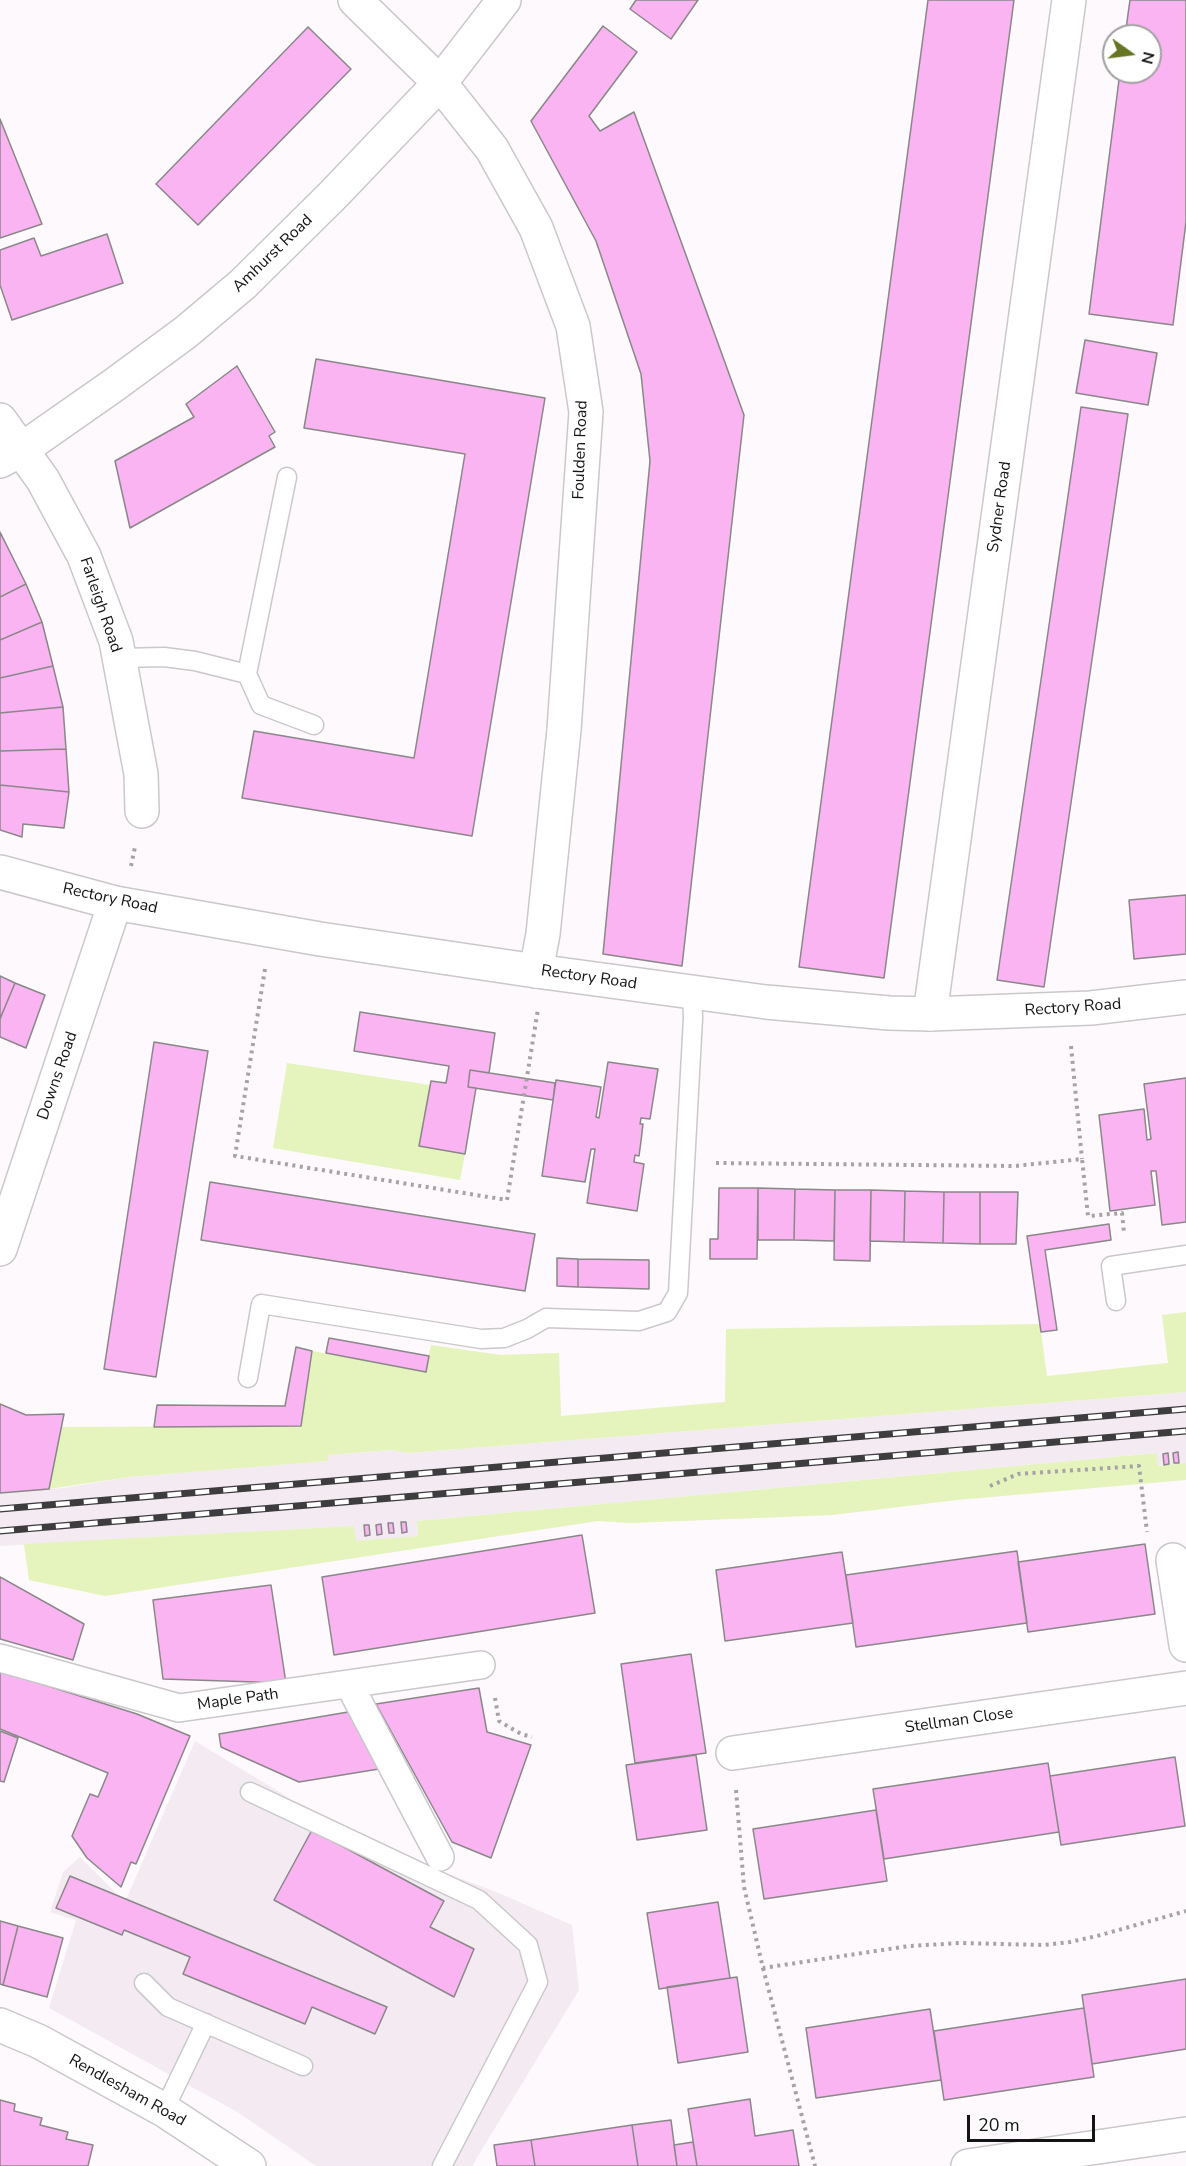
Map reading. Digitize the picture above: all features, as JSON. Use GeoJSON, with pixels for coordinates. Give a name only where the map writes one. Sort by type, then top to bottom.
{"type":"FeatureCollection","features":[{"type":"Feature","properties":{"kind":"street","name":"Foulden Road"},"geometry":{"type":"LineString","coordinates":[[355,0],[440,83],[492,149],[536,228],[573,326],[586,412],[564,730],[543,934],[536,971]]}},
{"type":"Feature","properties":{"kind":"street","name":"Amhurst Road"},"geometry":{"type":"LineString","coordinates":[[10,455],[177,339],[243,284],[334,194],[440,83],[504,0]]}},
{"type":"Feature","properties":{"kind":"street","name":"Sydner Road"},"geometry":{"type":"LineString","coordinates":[[930,1014],[1069,0]]}},
{"type":"Feature","properties":{"kind":"street","name":"Farleigh Road"},"geometry":{"type":"LineString","coordinates":[[0,420],[10,455],[43,480],[84,556],[116,641],[141,774],[141,811]]}},
{"type":"Feature","properties":{"kind":"street","name":"Rectory Road"},"geometry":{"type":"LineString","coordinates":[[0,872],[115,903],[320,939],[766,1002],[878,1012],[930,1014],[1092,1008],[1186,997]]}},
{"type":"Feature","properties":{"kind":"street","name":"Downs Road"},"geometry":{"type":"LineString","coordinates":[[0,1249],[115,903]]}},
{"type":"Feature","properties":{"kind":"street"},"geometry":{"type":"LineString","coordinates":[[1173,1560],[1186,1645]]}},
{"type":"Feature","properties":{"kind":"street","name":"Maple Path"},"geometry":{"type":"LineString","coordinates":[[0,1658],[179,1708],[349,1684],[488,1676]]}},
{"type":"Feature","properties":{"kind":"street"},"geometry":{"type":"LineString","coordinates":[[349,1684],[440,1857]]}},
{"type":"Feature","properties":{"kind":"street","name":"Stellman Close"},"geometry":{"type":"LineString","coordinates":[[733,1753],[1186,1688]]}},
{"type":"Feature","properties":{"kind":"street","name":"Rendlesham Road"},"geometry":{"type":"LineString","coordinates":[[0,2025],[38,2041],[164,2110],[249,2166]]}},
{"type":"Feature","properties":{"kind":"street"},"geometry":{"type":"LineString","coordinates":[[968,2166],[1186,2134]]}},
{"type":"Feature","properties":{"kind":"lane"},"geometry":{"type":"LineString","coordinates":[[287,477],[247,675],[261,705],[314,725]]}},
{"type":"Feature","properties":{"kind":"lane"},"geometry":{"type":"LineString","coordinates":[[119,658],[164,657],[195,661],[247,675]]}},
{"type":"Feature","properties":{"kind":"lane"},"geometry":{"type":"LineString","coordinates":[[248,1378],[261,1304],[481,1339],[504,1338],[546,1318],[639,1321],[667,1312],[678,1293],[693,1018],[692,992]]}},
{"type":"Feature","properties":{"kind":"lane"},"geometry":{"type":"LineString","coordinates":[[1116,1301],[1111,1266],[1186,1255]]}},
{"type":"Feature","properties":{"kind":"lane"},"geometry":{"type":"LineString","coordinates":[[250,1792],[479,1899],[528,1945],[538,1982],[442,2166]]}},
{"type":"Feature","properties":{"kind":"lane"},"geometry":{"type":"LineString","coordinates":[[144,1983],[168,2007],[303,2066]]}},
{"type":"Feature","properties":{"kind":"lane"},"geometry":{"type":"LineString","coordinates":[[164,2110],[206,2023]]}},
{"type":"Feature","properties":{"kind":"path"},"geometry":{"type":"LineString","coordinates":[[266,963],[235,1156],[507,1200],[539,1005]]}},
{"type":"Feature","properties":{"kind":"path"},"geometry":{"type":"LineString","coordinates":[[1071,1042],[1088,1216],[1122,1213],[1127,1263]]}},
{"type":"Feature","properties":{"kind":"path"},"geometry":{"type":"LineString","coordinates":[[686,1163],[1015,1166],[1082,1159]]}},
{"type":"Feature","properties":{"kind":"path"},"geometry":{"type":"LineString","coordinates":[[990,1486],[1018,1474],[1139,1466],[1146,1530],[1173,1560]]}},
{"type":"Feature","properties":{"kind":"path"},"geometry":{"type":"LineString","coordinates":[[488,1676],[499,1721],[521,1734],[532,1737]]}},
{"type":"Feature","properties":{"kind":"path"},"geometry":{"type":"LineString","coordinates":[[733,1753],[744,1887],[815,2166]]}},
{"type":"Feature","properties":{"kind":"path"},"geometry":{"type":"LineString","coordinates":[[763,1968],[909,1946],[960,1943],[1044,1945],[1061,1943],[1097,1936],[1186,1911]]}},
{"type":"Feature","properties":{"kind":"shaded area"},"geometry":{"type":"Polygon","coordinates":[[[1186,1392],[1186,1463],[1158,1466],[1156,1453],[417,1521],[418,1536],[355,1542],[354,1526],[0,1546],[0,1493],[64,1488],[129,1477],[327,1461],[327,1455],[391,1450],[408,1453],[1186,1392]]]}},
{"type":"Feature","properties":{"kind":"shaded area"},"geometry":{"type":"Polygon","coordinates":[[[195,1741],[291,1799],[448,1874],[572,1925],[579,1990],[472,2166],[316,2166],[239,2113],[49,2008],[76,1920],[50,1912],[63,1872],[80,1857],[125,1902],[195,1741]]]}},
{"type":"Feature","properties":{"kind":"green space"},"geometry":{"type":"Polygon","coordinates":[[[287,1063],[430,1085],[420,1146],[465,1154],[460,1180],[273,1148],[287,1063]]]}},
{"type":"Feature","properties":{"kind":"green space"},"geometry":{"type":"Polygon","coordinates":[[[1186,1312],[1186,1392],[408,1453],[391,1450],[328,1455],[328,1461],[129,1477],[49,1489],[62,1427],[301,1426],[312,1351],[425,1371],[431,1345],[501,1355],[559,1353],[561,1416],[725,1402],[726,1329],[1040,1324],[1047,1376],[1168,1363],[1162,1315],[1186,1312]]]}},
{"type":"Feature","properties":{"kind":"green space"},"geometry":{"type":"Polygon","coordinates":[[[1157,1453],[1158,1466],[1186,1463],[1186,1480],[957,1500],[832,1515],[631,1523],[598,1521],[105,1596],[29,1580],[24,1544],[354,1526],[356,1541],[418,1536],[417,1521],[1157,1453]]]}},
{"type":"Feature","properties":{"kind":"building"},"geometry":{"type":"Polygon","coordinates":[[[636,0],[698,0],[671,39],[630,9],[636,0]]]}},
{"type":"Feature","properties":{"kind":"building"},"geometry":{"type":"Polygon","coordinates":[[[928,0],[1014,0],[884,978],[799,967],[928,0]]]}},
{"type":"Feature","properties":{"kind":"building"},"geometry":{"type":"Polygon","coordinates":[[[1130,0],[1186,0],[1186,222],[1173,325],[1089,314],[1118,84],[1162,84],[1162,24],[1127,24],[1130,0]]]}},
{"type":"Feature","properties":{"kind":"building"},"geometry":{"type":"Polygon","coordinates":[[[603,26],[637,52],[589,116],[600,131],[634,112],[744,415],[682,966],[603,954],[650,461],[641,374],[596,241],[531,121],[603,26]]]}},
{"type":"Feature","properties":{"kind":"building"},"geometry":{"type":"Polygon","coordinates":[[[308,27],[351,69],[198,225],[156,184],[308,27]]]}},
{"type":"Feature","properties":{"kind":"building"},"geometry":{"type":"Polygon","coordinates":[[[0,119],[42,224],[0,238],[0,119]]]}},
{"type":"Feature","properties":{"kind":"building"},"geometry":{"type":"Polygon","coordinates":[[[107,234],[123,283],[12,320],[0,285],[0,250],[34,238],[41,256],[107,234]]]}},
{"type":"Feature","properties":{"kind":"building"},"geometry":{"type":"Polygon","coordinates":[[[1085,340],[1157,353],[1148,405],[1076,393],[1085,340]]]}},
{"type":"Feature","properties":{"kind":"building"},"geometry":{"type":"Polygon","coordinates":[[[316,359],[545,398],[472,836],[242,798],[254,731],[414,758],[465,454],[304,428],[316,359]]]}},
{"type":"Feature","properties":{"kind":"building"},"geometry":{"type":"Polygon","coordinates":[[[237,366],[275,432],[269,436],[275,447],[130,528],[115,461],[194,417],[186,404],[237,366]]]}},
{"type":"Feature","properties":{"kind":"building"},"geometry":{"type":"Polygon","coordinates":[[[1081,407],[1128,414],[1044,987],[997,980],[1081,407]]]}},
{"type":"Feature","properties":{"kind":"building"},"geometry":{"type":"Polygon","coordinates":[[[0,532],[26,584],[0,597],[0,532]]]}},
{"type":"Feature","properties":{"kind":"building"},"geometry":{"type":"Polygon","coordinates":[[[26,584],[42,622],[0,640],[0,597],[26,584]]]}},
{"type":"Feature","properties":{"kind":"building"},"geometry":{"type":"Polygon","coordinates":[[[42,622],[53,666],[0,678],[0,640],[42,622]]]}},
{"type":"Feature","properties":{"kind":"building"},"geometry":{"type":"Polygon","coordinates":[[[53,666],[63,707],[0,713],[0,678],[53,666]]]}},
{"type":"Feature","properties":{"kind":"building"},"geometry":{"type":"Polygon","coordinates":[[[63,707],[66,749],[0,751],[0,713],[63,707]]]}},
{"type":"Feature","properties":{"kind":"building"},"geometry":{"type":"Polygon","coordinates":[[[66,749],[69,792],[0,785],[0,751],[66,749]]]}},
{"type":"Feature","properties":{"kind":"building"},"geometry":{"type":"Polygon","coordinates":[[[0,785],[69,792],[64,828],[23,824],[22,837],[0,830],[0,785]]]}},
{"type":"Feature","properties":{"kind":"building"},"geometry":{"type":"Polygon","coordinates":[[[1186,895],[1186,954],[1134,959],[1129,900],[1186,895]]]}},
{"type":"Feature","properties":{"kind":"building"},"geometry":{"type":"Polygon","coordinates":[[[0,976],[15,983],[0,1019],[0,976]]]}},
{"type":"Feature","properties":{"kind":"building"},"geometry":{"type":"Polygon","coordinates":[[[15,983],[45,995],[26,1048],[0,1037],[0,1019],[15,983]]]}},
{"type":"Feature","properties":{"kind":"building"},"geometry":{"type":"Polygon","coordinates":[[[360,1012],[495,1033],[489,1073],[470,1070],[468,1087],[476,1088],[465,1154],[419,1146],[431,1081],[446,1083],[449,1066],[354,1051],[360,1012]]]}},
{"type":"Feature","properties":{"kind":"building"},"geometry":{"type":"Polygon","coordinates":[[[154,1042],[208,1051],[156,1377],[104,1369],[154,1042]]]}},
{"type":"Feature","properties":{"kind":"building"},"geometry":{"type":"Polygon","coordinates":[[[608,1062],[658,1069],[650,1119],[641,1118],[640,1124],[643,1124],[639,1156],[635,1155],[634,1162],[644,1164],[637,1211],[587,1203],[595,1149],[591,1149],[585,1182],[542,1176],[556,1080],[601,1087],[596,1117],[599,1118],[608,1062]]]}},
{"type":"Feature","properties":{"kind":"building"},"geometry":{"type":"Polygon","coordinates":[[[470,1070],[555,1083],[553,1100],[468,1087],[470,1070]]]}},
{"type":"Feature","properties":{"kind":"building"},"geometry":{"type":"Polygon","coordinates":[[[1186,1078],[1186,1222],[1162,1225],[1156,1171],[1151,1171],[1155,1205],[1110,1211],[1099,1115],[1144,1109],[1147,1140],[1151,1139],[1144,1084],[1186,1078]]]}},
{"type":"Feature","properties":{"kind":"building"},"geometry":{"type":"Polygon","coordinates":[[[210,1182],[535,1234],[525,1291],[201,1240],[210,1182]]]}},
{"type":"Feature","properties":{"kind":"building"},"geometry":{"type":"Polygon","coordinates":[[[719,1188],[758,1188],[757,1259],[710,1259],[710,1239],[718,1239],[719,1188]]]}},
{"type":"Feature","properties":{"kind":"building"},"geometry":{"type":"Polygon","coordinates":[[[758,1188],[795,1189],[794,1240],[758,1240],[758,1188]]]}},
{"type":"Feature","properties":{"kind":"building"},"geometry":{"type":"Polygon","coordinates":[[[795,1189],[835,1190],[834,1241],[794,1240],[795,1189]]]}},
{"type":"Feature","properties":{"kind":"building"},"geometry":{"type":"Polygon","coordinates":[[[835,1190],[871,1190],[870,1261],[834,1260],[835,1190]]]}},
{"type":"Feature","properties":{"kind":"building"},"geometry":{"type":"Polygon","coordinates":[[[871,1190],[905,1191],[904,1242],[870,1241],[871,1190]]]}},
{"type":"Feature","properties":{"kind":"building"},"geometry":{"type":"Polygon","coordinates":[[[905,1191],[944,1192],[943,1243],[904,1242],[905,1191]]]}},
{"type":"Feature","properties":{"kind":"building"},"geometry":{"type":"Polygon","coordinates":[[[944,1192],[980,1192],[980,1244],[943,1243],[944,1192]]]}},
{"type":"Feature","properties":{"kind":"building"},"geometry":{"type":"Polygon","coordinates":[[[980,1192],[1018,1192],[1016,1244],[980,1244],[980,1192]]]}},
{"type":"Feature","properties":{"kind":"building"},"geometry":{"type":"Polygon","coordinates":[[[1109,1224],[1111,1240],[1045,1250],[1057,1330],[1041,1332],[1027,1236],[1109,1224]]]}},
{"type":"Feature","properties":{"kind":"building"},"geometry":{"type":"Polygon","coordinates":[[[557,1258],[578,1259],[578,1287],[557,1286],[557,1258]]]}},
{"type":"Feature","properties":{"kind":"building"},"geometry":{"type":"Polygon","coordinates":[[[578,1259],[649,1260],[649,1289],[578,1287],[578,1259]]]}},
{"type":"Feature","properties":{"kind":"building"},"geometry":{"type":"Polygon","coordinates":[[[329,1338],[429,1356],[426,1372],[326,1353],[329,1338]]]}},
{"type":"Feature","properties":{"kind":"building"},"geometry":{"type":"Polygon","coordinates":[[[296,1347],[312,1351],[301,1426],[154,1427],[157,1405],[285,1406],[296,1347]]]}},
{"type":"Feature","properties":{"kind":"building"},"geometry":{"type":"Polygon","coordinates":[[[0,1404],[26,1415],[64,1414],[49,1489],[0,1493],[0,1404]]]}},
{"type":"Feature","properties":{"kind":"building"},"geometry":{"type":"Polygon","coordinates":[[[1178,1452],[1179,1463],[1174,1463],[1173,1453],[1178,1452]]]}},
{"type":"Feature","properties":{"kind":"building"},"geometry":{"type":"Polygon","coordinates":[[[1168,1453],[1169,1464],[1164,1465],[1163,1454],[1168,1453]]]}},
{"type":"Feature","properties":{"kind":"building"},"geometry":{"type":"Polygon","coordinates":[[[401,1522],[406,1522],[407,1532],[402,1533],[401,1522]]]}},
{"type":"Feature","properties":{"kind":"building"},"geometry":{"type":"Polygon","coordinates":[[[388,1523],[393,1523],[394,1533],[389,1533],[388,1523]]]}},
{"type":"Feature","properties":{"kind":"building"},"geometry":{"type":"Polygon","coordinates":[[[381,1524],[382,1534],[377,1535],[376,1525],[381,1524]]]}},
{"type":"Feature","properties":{"kind":"building"},"geometry":{"type":"Polygon","coordinates":[[[364,1525],[369,1525],[370,1535],[365,1536],[364,1525]]]}},
{"type":"Feature","properties":{"kind":"building"},"geometry":{"type":"Polygon","coordinates":[[[582,1535],[595,1613],[334,1655],[322,1577],[582,1535]]]}},
{"type":"Feature","properties":{"kind":"building"},"geometry":{"type":"Polygon","coordinates":[[[1145,1544],[1155,1614],[1028,1632],[1018,1562],[1145,1544]]]}},
{"type":"Feature","properties":{"kind":"building"},"geometry":{"type":"Polygon","coordinates":[[[1017,1551],[1027,1623],[856,1647],[846,1575],[1017,1551]]]}},
{"type":"Feature","properties":{"kind":"building"},"geometry":{"type":"Polygon","coordinates":[[[842,1552],[853,1623],[725,1641],[716,1570],[842,1552]]]}},
{"type":"Feature","properties":{"kind":"building"},"geometry":{"type":"Polygon","coordinates":[[[0,1577],[84,1624],[73,1660],[0,1639],[0,1577]]]}},
{"type":"Feature","properties":{"kind":"building"},"geometry":{"type":"Polygon","coordinates":[[[271,1585],[286,1683],[163,1679],[153,1600],[271,1585]]]}},
{"type":"Feature","properties":{"kind":"building"},"geometry":{"type":"Polygon","coordinates":[[[691,1654],[706,1753],[635,1763],[621,1664],[691,1654]]]}},
{"type":"Feature","properties":{"kind":"building"},"geometry":{"type":"Polygon","coordinates":[[[0,1671],[137,1714],[190,1736],[136,1864],[131,1862],[121,1887],[87,1858],[72,1836],[90,1794],[98,1797],[108,1773],[0,1729],[0,1671]]]}},
{"type":"Feature","properties":{"kind":"building"},"geometry":{"type":"Polygon","coordinates":[[[479,1688],[487,1732],[531,1745],[491,1858],[452,1842],[376,1704],[479,1688]]]}},
{"type":"Feature","properties":{"kind":"building"},"geometry":{"type":"Polygon","coordinates":[[[348,1712],[379,1769],[299,1782],[221,1747],[219,1734],[348,1712]]]}},
{"type":"Feature","properties":{"kind":"building"},"geometry":{"type":"Polygon","coordinates":[[[0,1731],[18,1738],[4,1782],[0,1781],[0,1731]]]}},
{"type":"Feature","properties":{"kind":"building"},"geometry":{"type":"Polygon","coordinates":[[[696,1755],[707,1830],[637,1840],[626,1765],[696,1755]]]}},
{"type":"Feature","properties":{"kind":"building"},"geometry":{"type":"Polygon","coordinates":[[[1175,1757],[1185,1826],[1061,1845],[1050,1776],[1175,1757]]]}},
{"type":"Feature","properties":{"kind":"building"},"geometry":{"type":"Polygon","coordinates":[[[1048,1763],[1059,1832],[884,1859],[873,1789],[1048,1763]]]}},
{"type":"Feature","properties":{"kind":"building"},"geometry":{"type":"Polygon","coordinates":[[[876,1810],[887,1881],[764,1899],[753,1829],[876,1810]]]}},
{"type":"Feature","properties":{"kind":"building"},"geometry":{"type":"Polygon","coordinates":[[[312,1830],[444,1901],[430,1927],[474,1949],[454,1997],[274,1900],[312,1830]]]}},
{"type":"Feature","properties":{"kind":"building"},"geometry":{"type":"Polygon","coordinates":[[[70,1876],[387,2007],[375,2034],[312,2007],[305,2024],[183,1974],[190,1957],[124,1930],[122,1935],[56,1908],[70,1876]]]}},
{"type":"Feature","properties":{"kind":"building"},"geometry":{"type":"Polygon","coordinates":[[[718,1902],[730,1978],[659,1989],[647,1913],[718,1902]]]}},
{"type":"Feature","properties":{"kind":"building"},"geometry":{"type":"Polygon","coordinates":[[[0,1921],[18,1926],[3,1985],[0,1984],[0,1921]]]}},
{"type":"Feature","properties":{"kind":"building"},"geometry":{"type":"Polygon","coordinates":[[[18,1926],[63,1938],[47,1997],[3,1985],[18,1926]]]}},
{"type":"Feature","properties":{"kind":"building"},"geometry":{"type":"Polygon","coordinates":[[[737,1977],[748,2052],[678,2063],[667,1987],[737,1977]]]}},
{"type":"Feature","properties":{"kind":"building"},"geometry":{"type":"Polygon","coordinates":[[[1186,1979],[1186,2049],[1092,2064],[1082,1995],[1186,1979]]]}},
{"type":"Feature","properties":{"kind":"building"},"geometry":{"type":"Polygon","coordinates":[[[1084,2008],[1094,2077],[944,2100],[934,2031],[1084,2008]]]}},
{"type":"Feature","properties":{"kind":"building"},"geometry":{"type":"Polygon","coordinates":[[[930,2009],[941,2080],[816,2098],[806,2028],[930,2009]]]}},
{"type":"Feature","properties":{"kind":"building"},"geometry":{"type":"Polygon","coordinates":[[[750,2099],[755,2136],[793,2130],[799,2166],[697,2166],[688,2109],[750,2099]]]}},
{"type":"Feature","properties":{"kind":"building"},"geometry":{"type":"Polygon","coordinates":[[[0,2100],[15,2104],[14,2111],[42,2118],[40,2125],[68,2132],[66,2139],[93,2145],[88,2166],[0,2166],[0,2100]]]}},
{"type":"Feature","properties":{"kind":"building"},"geometry":{"type":"Polygon","coordinates":[[[671,2120],[677,2166],[638,2166],[632,2125],[671,2120]]]}},
{"type":"Feature","properties":{"kind":"building"},"geometry":{"type":"Polygon","coordinates":[[[632,2125],[638,2166],[535,2166],[531,2140],[632,2125]]]}},
{"type":"Feature","properties":{"kind":"building"},"geometry":{"type":"Polygon","coordinates":[[[531,2140],[535,2166],[497,2166],[494,2145],[531,2140]]]}},
{"type":"Feature","properties":{"kind":"building"},"geometry":{"type":"Polygon","coordinates":[[[693,2142],[697,2166],[677,2166],[674,2145],[693,2142]]]}},
{"type":"Feature","properties":{"kind":"railway"},"geometry":{"type":"LineString","coordinates":[[0,1509],[1186,1409]]}},
{"type":"Feature","properties":{"kind":"railway"},"geometry":{"type":"LineString","coordinates":[[0,1531],[1186,1431]]}}]}
